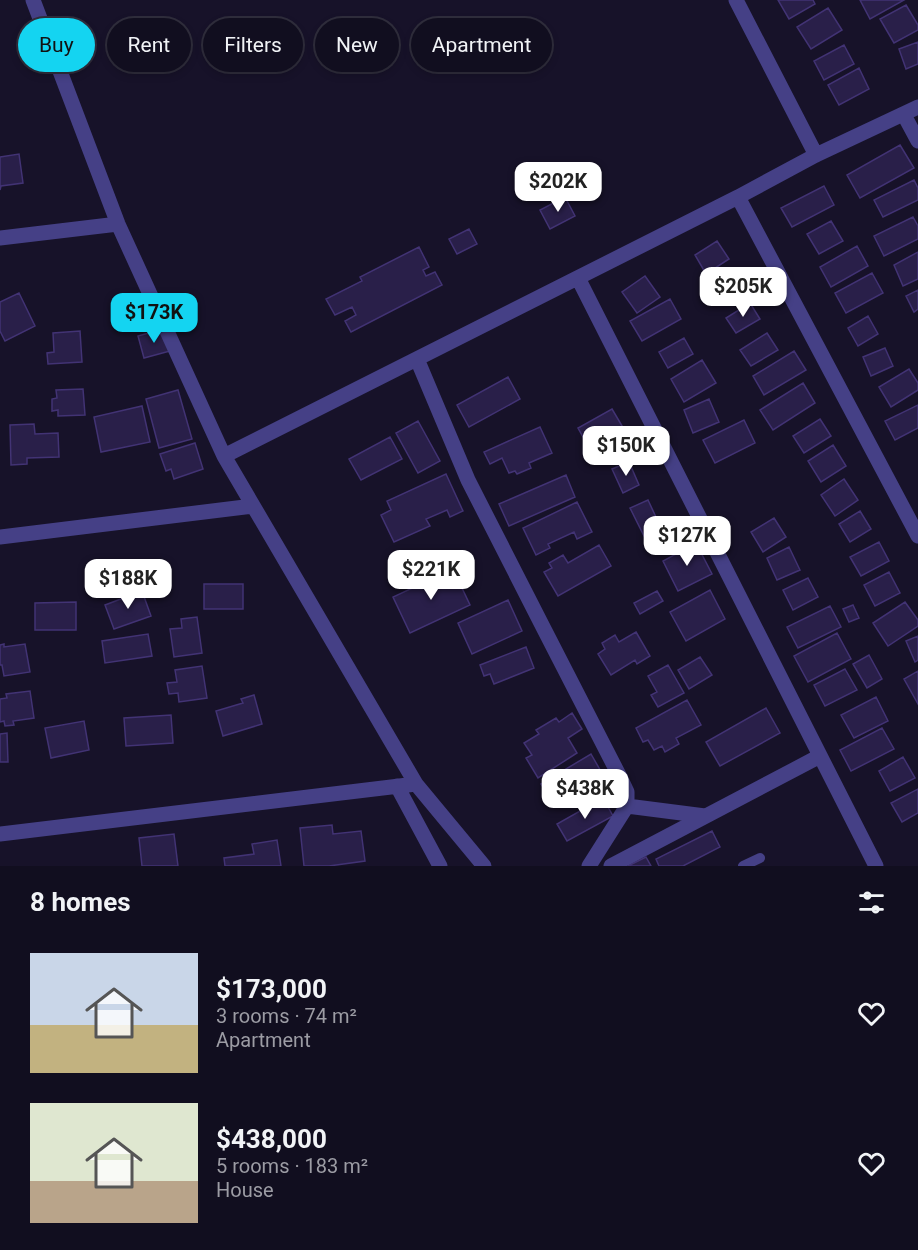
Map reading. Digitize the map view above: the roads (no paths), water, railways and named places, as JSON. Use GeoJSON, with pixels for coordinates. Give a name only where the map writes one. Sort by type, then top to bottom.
{"type":"FeatureCollection","features":[{"type":"Feature","properties":{"kind":"street"},"geometry":{"type":"LineString","coordinates":[[33,0],[118,224],[224,456],[416,784],[484,866]]}},
{"type":"Feature","properties":{"kind":"street"},"geometry":{"type":"LineString","coordinates":[[736,0],[816,154]]}},
{"type":"Feature","properties":{"kind":"street"},"geometry":{"type":"LineString","coordinates":[[224,456],[738,197],[816,154],[918,107]]}},
{"type":"Feature","properties":{"kind":"street"},"geometry":{"type":"LineString","coordinates":[[904,115],[918,141]]}},
{"type":"Feature","properties":{"kind":"street"},"geometry":{"type":"LineString","coordinates":[[738,197],[918,536]]}},
{"type":"Feature","properties":{"kind":"street"},"geometry":{"type":"LineString","coordinates":[[0,238],[118,224]]}},
{"type":"Feature","properties":{"kind":"street"},"geometry":{"type":"LineString","coordinates":[[578,278],[876,866]]}},
{"type":"Feature","properties":{"kind":"street"},"geometry":{"type":"LineString","coordinates":[[417,359],[468,480],[627,792],[627,807],[589,866]]}},
{"type":"Feature","properties":{"kind":"street"},"geometry":{"type":"LineString","coordinates":[[0,537],[253,506]]}},
{"type":"Feature","properties":{"kind":"street"},"geometry":{"type":"LineString","coordinates":[[611,866],[820,756]]}},
{"type":"Feature","properties":{"kind":"street"},"geometry":{"type":"LineString","coordinates":[[0,834],[416,784]]}},
{"type":"Feature","properties":{"kind":"street"},"geometry":{"type":"LineString","coordinates":[[397,786],[440,866]]}},
{"type":"Feature","properties":{"kind":"street"},"geometry":{"type":"LineString","coordinates":[[627,807],[705,816]]}},
{"type":"Feature","properties":{"kind":"lane"},"geometry":{"type":"LineString","coordinates":[[743,866],[759,858]]}}]}
